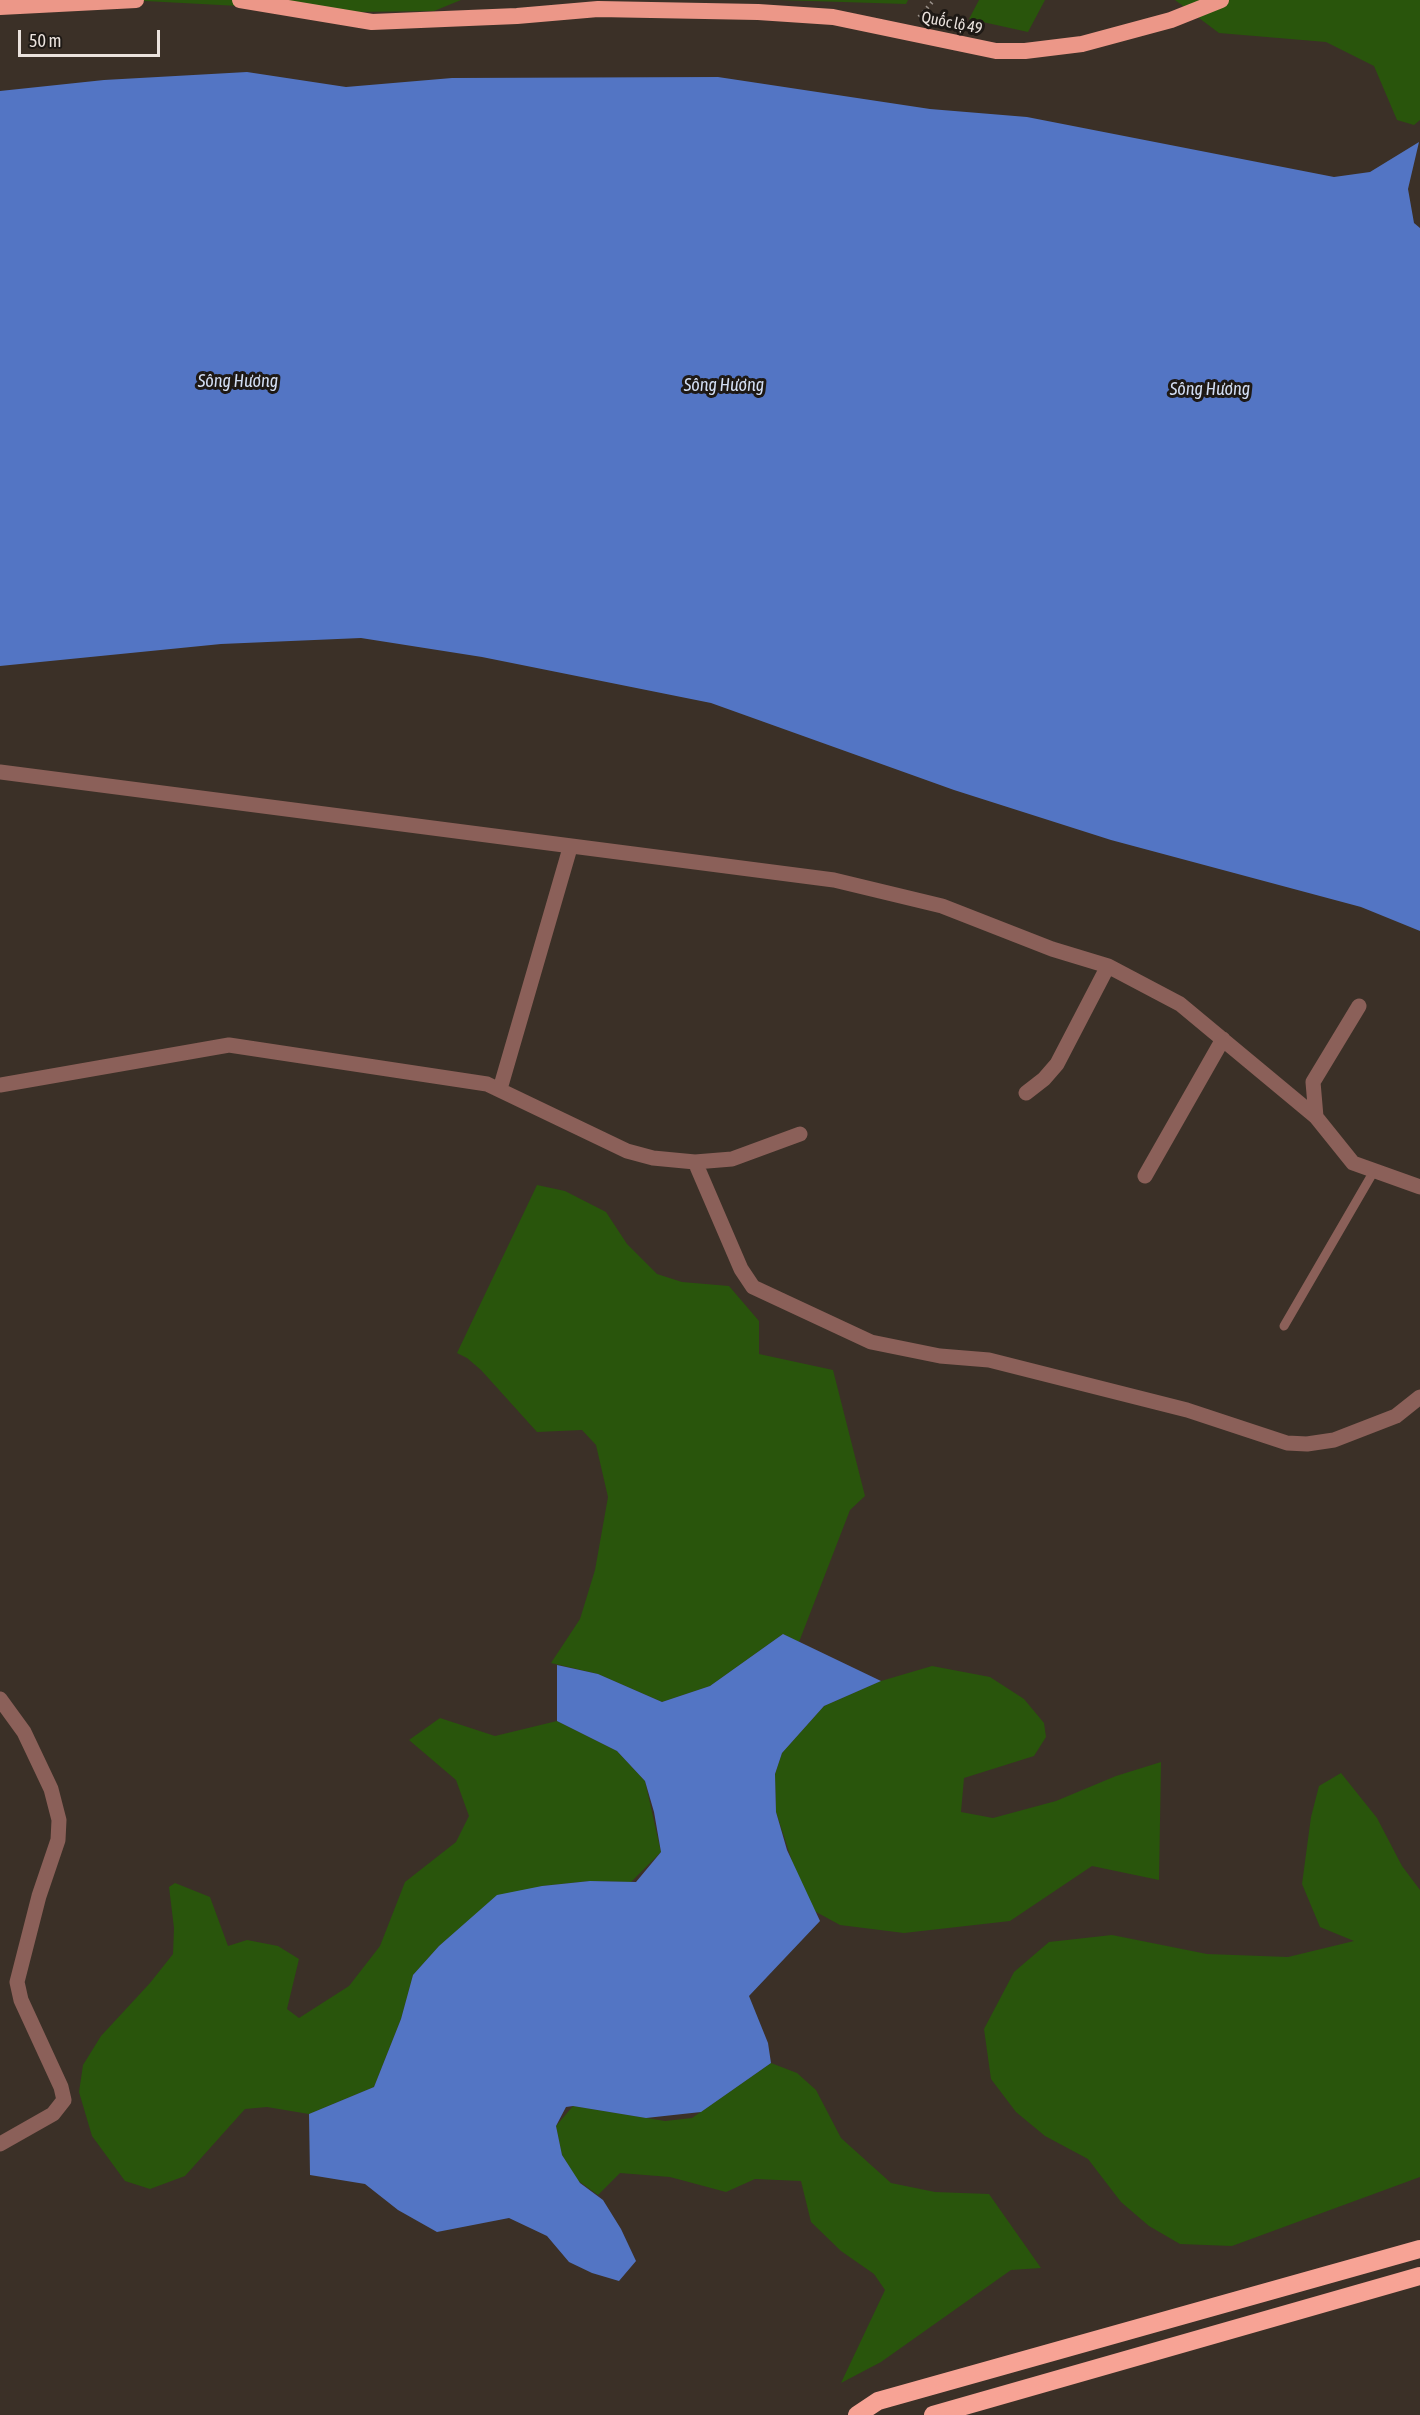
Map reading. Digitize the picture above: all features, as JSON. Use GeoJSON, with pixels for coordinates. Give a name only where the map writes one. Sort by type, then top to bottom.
{"type":"FeatureCollection","features":[{"type":"Feature","properties":{"kind":"highway"},"geometry":{"type":"LineString","coordinates":[[0,6],[136,0]]}},
{"type":"Feature","properties":{"kind":"highway","name":"Quốc lộ 49"},"geometry":{"type":"LineString","coordinates":[[240,0],[372,22],[517,16],[598,9],[758,12],[833,17],[996,51],[1082,44],[1171,20],[1221,0]]}},
{"type":"Feature","properties":{"kind":"highway"},"geometry":{"type":"LineString","coordinates":[[856,2415],[878,2401],[1420,2249]]}},
{"type":"Feature","properties":{"kind":"highway"},"geometry":{"type":"LineString","coordinates":[[933,2415],[1420,2276]]}},
{"type":"Feature","properties":{"kind":"street"},"geometry":{"type":"LineString","coordinates":[[0,772],[570,848],[834,880],[942,906],[1052,949],[1107,966],[1180,1004],[1316,1117],[1353,1163],[1420,1187]]}},
{"type":"Feature","properties":{"kind":"street"},"geometry":{"type":"LineString","coordinates":[[500,1089],[570,848]]}},
{"type":"Feature","properties":{"kind":"street"},"geometry":{"type":"LineString","coordinates":[[1026,1093],[1044,1079],[1057,1064],[1107,966]]}},
{"type":"Feature","properties":{"kind":"street"},"geometry":{"type":"LineString","coordinates":[[1316,1117],[1313,1082],[1359,1006]]}},
{"type":"Feature","properties":{"kind":"street"},"geometry":{"type":"LineString","coordinates":[[1145,1176],[1223,1039]]}},
{"type":"Feature","properties":{"kind":"street"},"geometry":{"type":"LineString","coordinates":[[0,1084],[229,1045],[487,1084],[627,1151],[653,1158],[695,1162],[732,1159],[800,1134]]}},
{"type":"Feature","properties":{"kind":"street"},"geometry":{"type":"LineString","coordinates":[[695,1162],[741,1269],[753,1287],[871,1342],[940,1356],[989,1360],[1187,1410],[1287,1443],[1307,1444],[1334,1440],[1396,1416],[1420,1397]]}},
{"type":"Feature","properties":{"kind":"street"},"geometry":{"type":"LineString","coordinates":[[0,1699],[24,1732],[51,1789],[59,1820],[58,1840],[39,1896],[17,1982],[21,2000],[61,2086],[64,2100],[53,2114],[0,2144]]}},
{"type":"Feature","properties":{"kind":"lane"},"geometry":{"type":"LineString","coordinates":[[1284,1326],[1374,1171]]}},
{"type":"Feature","properties":{"kind":"green space"},"geometry":{"type":"Polygon","coordinates":[[[126,0],[461,0],[434,11],[352,12],[126,0]]]}},
{"type":"Feature","properties":{"kind":"green space"},"geometry":{"type":"Polygon","coordinates":[[[779,0],[908,0],[906,4],[779,0]]]}},
{"type":"Feature","properties":{"kind":"green space"},"geometry":{"type":"Polygon","coordinates":[[[979,0],[1045,0],[1028,32],[969,19],[979,0]]]}},
{"type":"Feature","properties":{"kind":"green space"},"geometry":{"type":"Polygon","coordinates":[[[1175,0],[1420,0],[1420,120],[1414,125],[1397,120],[1374,66],[1326,42],[1219,33],[1175,0]]]}},
{"type":"Feature","properties":{"kind":"green space"},"geometry":{"type":"Polygon","coordinates":[[[537,1185],[565,1191],[606,1212],[627,1244],[657,1274],[682,1282],[729,1286],[759,1321],[759,1354],[833,1370],[865,1496],[850,1510],[799,1642],[783,1634],[710,1686],[662,1702],[598,1674],[551,1663],[580,1619],[595,1570],[608,1497],[596,1445],[582,1430],[537,1432],[481,1370],[457,1353],[537,1185]]]}},
{"type":"Feature","properties":{"kind":"green space"},"geometry":{"type":"Polygon","coordinates":[[[932,1666],[990,1677],[1024,1699],[1044,1723],[1046,1737],[1034,1756],[964,1778],[961,1812],[993,1818],[1056,1801],[1116,1776],[1161,1762],[1159,1880],[1092,1866],[1010,1921],[904,1933],[840,1925],[807,1907],[776,1812],[775,1774],[782,1753],[824,1706],[881,1681],[932,1666]]]}},
{"type":"Feature","properties":{"kind":"green space"},"geometry":{"type":"Polygon","coordinates":[[[440,1718],[495,1736],[557,1721],[617,1751],[645,1781],[661,1852],[631,1882],[590,1881],[542,1886],[491,1901],[439,1946],[413,1975],[401,2019],[374,2087],[309,2114],[267,2107],[245,2109],[185,2176],[150,2189],[125,2181],[92,2136],[79,2092],[83,2065],[101,2036],[150,1983],[173,1954],[174,1928],[169,1887],[175,1883],[210,1897],[228,1946],[247,1940],[278,1946],[299,1959],[287,2009],[299,2018],[349,1986],[380,1946],[405,1882],[456,1842],[469,1816],[456,1780],[409,1740],[440,1718]]]}},
{"type":"Feature","properties":{"kind":"green space"},"geometry":{"type":"Polygon","coordinates":[[[1341,1773],[1377,1818],[1402,1866],[1420,1890],[1420,2177],[1232,2246],[1180,2244],[1149,2226],[1121,2202],[1088,2159],[1045,2136],[1016,2112],[991,2079],[984,2029],[1014,1972],[1049,1942],[1112,1935],[1207,1954],[1288,1957],[1354,1941],[1320,1927],[1302,1884],[1311,1817],[1319,1786],[1341,1773]]]}},
{"type":"Feature","properties":{"kind":"green space"},"geometry":{"type":"Polygon","coordinates":[[[771,2063],[797,2073],[816,2090],[841,2138],[891,2183],[935,2192],[989,2194],[1041,2268],[1011,2270],[881,2362],[841,2383],[885,2290],[874,2274],[841,2251],[811,2222],[801,2181],[755,2179],[726,2192],[670,2177],[620,2173],[598,2195],[577,2180],[562,2155],[556,2126],[573,2106],[665,2121],[692,2118],[771,2063]]]}},
{"type":"Feature","properties":{"kind":"water","name":"Sông Hương"},"geometry":{"type":"Polygon","coordinates":[[[247,72],[346,87],[452,78],[718,77],[930,109],[1027,117],[1334,177],[1370,172],[1419,142],[1408,189],[1414,223],[1420,228],[1420,931],[1361,907],[1111,840],[954,790],[711,703],[482,657],[361,638],[221,644],[0,666],[0,91],[104,80],[247,72]]]}},
{"type":"Feature","properties":{"kind":"water"},"geometry":{"type":"Polygon","coordinates":[[[783,1634],[881,1681],[824,1706],[782,1753],[775,1774],[776,1812],[787,1850],[820,1921],[749,1996],[768,2043],[771,2063],[701,2112],[646,2118],[573,2106],[566,2107],[556,2126],[562,2155],[580,2183],[603,2200],[621,2229],[636,2261],[619,2281],[592,2273],[569,2262],[547,2236],[509,2218],[437,2232],[398,2210],[365,2184],[310,2175],[309,2114],[374,2087],[401,2019],[413,1975],[439,1946],[497,1895],[542,1886],[590,1881],[636,1882],[661,1852],[654,1812],[645,1781],[617,1751],[557,1721],[557,1665],[598,1674],[662,1702],[710,1686],[783,1634]]]}}]}
